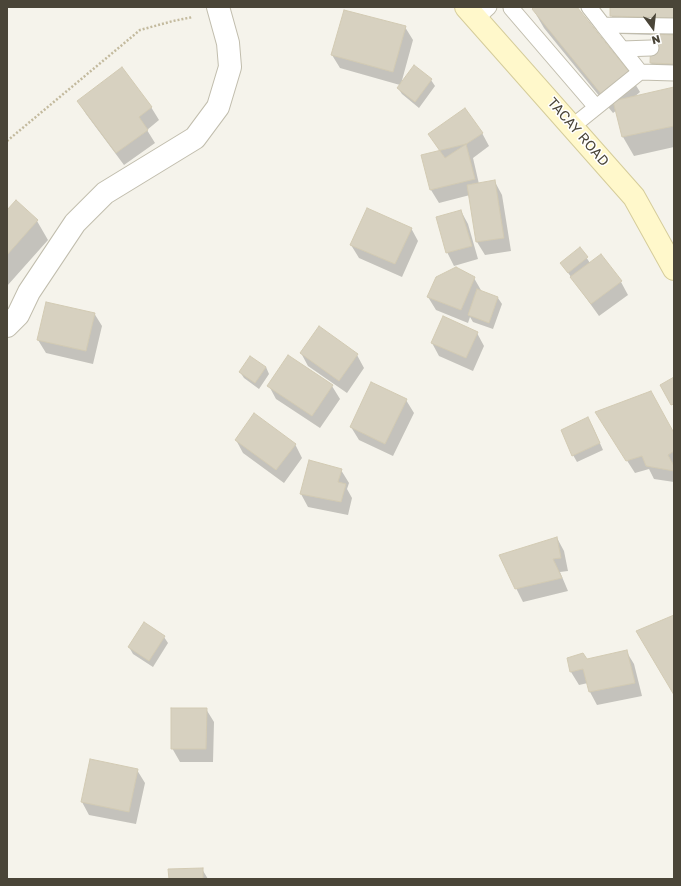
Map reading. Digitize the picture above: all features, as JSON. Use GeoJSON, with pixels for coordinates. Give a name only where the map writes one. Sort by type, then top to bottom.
{"type":"FeatureCollection","features":[{"type":"Feature","properties":{"kind":"main road","name":"TACAY ROAD"},"geometry":{"type":"LineString","coordinates":[[477,11],[634,197],[674,269]]}},
{"type":"Feature","properties":{"kind":"street"},"geometry":{"type":"LineString","coordinates":[[7,326],[18,315],[29,292],[75,223],[105,193],[130,176],[167,156],[195,138],[218,107],[230,67],[228,43],[219,10]]}},
{"type":"Feature","properties":{"kind":"lane"},"geometry":{"type":"LineString","coordinates":[[511,7],[596,108]]}},
{"type":"Feature","properties":{"kind":"lane"},"geometry":{"type":"LineString","coordinates":[[589,7],[640,72]]}},
{"type":"Feature","properties":{"kind":"lane"},"geometry":{"type":"LineString","coordinates":[[603,25],[674,26]]}},
{"type":"Feature","properties":{"kind":"lane"},"geometry":{"type":"LineString","coordinates":[[622,49],[650,48]]}},
{"type":"Feature","properties":{"kind":"lane"},"geometry":{"type":"LineString","coordinates":[[573,126],[640,72],[674,73]]}},
{"type":"Feature","properties":{"kind":"path"},"geometry":{"type":"LineString","coordinates":[[7,141],[140,30],[173,20],[219,10]]}},
{"type":"Feature","properties":{"kind":"building"},"geometry":{"type":"Polygon","coordinates":[[[534,7],[577,7],[630,73],[602,95],[532,9],[534,7]]]}},
{"type":"Feature","properties":{"kind":"building"},"geometry":{"type":"Polygon","coordinates":[[[610,7],[674,7],[674,18],[610,16],[610,7]]]}},
{"type":"Feature","properties":{"kind":"building"},"geometry":{"type":"Polygon","coordinates":[[[344,10],[406,26],[393,72],[331,55],[344,10]]]}},
{"type":"Feature","properties":{"kind":"building"},"geometry":{"type":"Polygon","coordinates":[[[651,34],[674,35],[674,64],[650,63],[651,34]]]}},
{"type":"Feature","properties":{"kind":"building"},"geometry":{"type":"Polygon","coordinates":[[[414,65],[432,79],[415,102],[397,88],[414,65]]]}},
{"type":"Feature","properties":{"kind":"building"},"geometry":{"type":"Polygon","coordinates":[[[122,67],[152,107],[139,117],[148,130],[116,153],[77,101],[122,67]]]}},
{"type":"Feature","properties":{"kind":"building"},"geometry":{"type":"Polygon","coordinates":[[[674,87],[674,126],[622,137],[613,101],[674,87]]]}},
{"type":"Feature","properties":{"kind":"building"},"geometry":{"type":"Polygon","coordinates":[[[465,108],[483,133],[445,158],[428,134],[465,108]]]}},
{"type":"Feature","properties":{"kind":"building"},"geometry":{"type":"Polygon","coordinates":[[[466,144],[475,179],[430,190],[421,155],[466,144]]]}},
{"type":"Feature","properties":{"kind":"building"},"geometry":{"type":"Polygon","coordinates":[[[495,180],[504,238],[476,242],[467,185],[495,180]]]}},
{"type":"Feature","properties":{"kind":"building"},"geometry":{"type":"Polygon","coordinates":[[[16,200],[38,220],[7,255],[7,210],[16,200]]]}},
{"type":"Feature","properties":{"kind":"building"},"geometry":{"type":"Polygon","coordinates":[[[367,208],[412,228],[395,264],[350,245],[367,208]]]}},
{"type":"Feature","properties":{"kind":"building"},"geometry":{"type":"Polygon","coordinates":[[[461,210],[472,246],[446,253],[436,217],[461,210]]]}},
{"type":"Feature","properties":{"kind":"building"},"geometry":{"type":"Polygon","coordinates":[[[580,247],[588,257],[568,273],[560,263],[580,247]]]}},
{"type":"Feature","properties":{"kind":"building"},"geometry":{"type":"Polygon","coordinates":[[[601,254],[622,281],[591,304],[570,277],[601,254]]]}},
{"type":"Feature","properties":{"kind":"building"},"geometry":{"type":"Polygon","coordinates":[[[456,267],[475,277],[461,310],[427,297],[436,277],[456,267]]]}},
{"type":"Feature","properties":{"kind":"building"},"geometry":{"type":"Polygon","coordinates":[[[477,289],[498,297],[489,323],[468,315],[477,289]]]}},
{"type":"Feature","properties":{"kind":"building"},"geometry":{"type":"Polygon","coordinates":[[[46,302],[95,313],[86,351],[37,340],[46,302]]]}},
{"type":"Feature","properties":{"kind":"building"},"geometry":{"type":"Polygon","coordinates":[[[443,316],[478,332],[466,358],[431,343],[443,316]]]}},
{"type":"Feature","properties":{"kind":"building"},"geometry":{"type":"Polygon","coordinates":[[[319,326],[358,354],[339,381],[300,353],[319,326]]]}},
{"type":"Feature","properties":{"kind":"building"},"geometry":{"type":"Polygon","coordinates":[[[288,355],[333,385],[312,416],[267,386],[288,355]]]}},
{"type":"Feature","properties":{"kind":"building"},"geometry":{"type":"Polygon","coordinates":[[[250,356],[266,367],[255,383],[239,372],[250,356]]]}},
{"type":"Feature","properties":{"kind":"building"},"geometry":{"type":"Polygon","coordinates":[[[674,377],[674,404],[671,405],[660,385],[674,377]]]}},
{"type":"Feature","properties":{"kind":"building"},"geometry":{"type":"Polygon","coordinates":[[[371,382],[407,399],[385,444],[350,427],[371,382]]]}},
{"type":"Feature","properties":{"kind":"building"},"geometry":{"type":"Polygon","coordinates":[[[651,391],[674,433],[674,451],[668,455],[674,466],[674,471],[646,466],[642,456],[626,461],[595,412],[651,391]]]}},
{"type":"Feature","properties":{"kind":"building"},"geometry":{"type":"Polygon","coordinates":[[[254,413],[296,444],[276,470],[235,440],[254,413]]]}},
{"type":"Feature","properties":{"kind":"building"},"geometry":{"type":"Polygon","coordinates":[[[588,417],[600,443],[572,456],[561,430],[588,417]]]}},
{"type":"Feature","properties":{"kind":"building"},"geometry":{"type":"Polygon","coordinates":[[[309,460],[342,469],[338,482],[346,484],[341,502],[300,494],[309,460]]]}},
{"type":"Feature","properties":{"kind":"building"},"geometry":{"type":"Polygon","coordinates":[[[557,537],[561,558],[553,559],[562,578],[515,589],[499,555],[557,537]]]}},
{"type":"Feature","properties":{"kind":"building"},"geometry":{"type":"Polygon","coordinates":[[[674,615],[674,695],[636,631],[674,615]]]}},
{"type":"Feature","properties":{"kind":"building"},"geometry":{"type":"Polygon","coordinates":[[[144,622],[165,636],[149,661],[128,647],[144,622]]]}},
{"type":"Feature","properties":{"kind":"building"},"geometry":{"type":"Polygon","coordinates":[[[627,650],[635,683],[589,692],[583,669],[570,672],[567,658],[583,653],[587,659],[627,650]]]}},
{"type":"Feature","properties":{"kind":"building"},"geometry":{"type":"Polygon","coordinates":[[[171,708],[207,708],[206,749],[171,749],[171,708]]]}},
{"type":"Feature","properties":{"kind":"building"},"geometry":{"type":"Polygon","coordinates":[[[90,759],[138,769],[129,812],[81,802],[90,759]]]}},
{"type":"Feature","properties":{"kind":"building"},"geometry":{"type":"Polygon","coordinates":[[[203,868],[203,879],[169,879],[168,869],[203,868]]]}}]}
